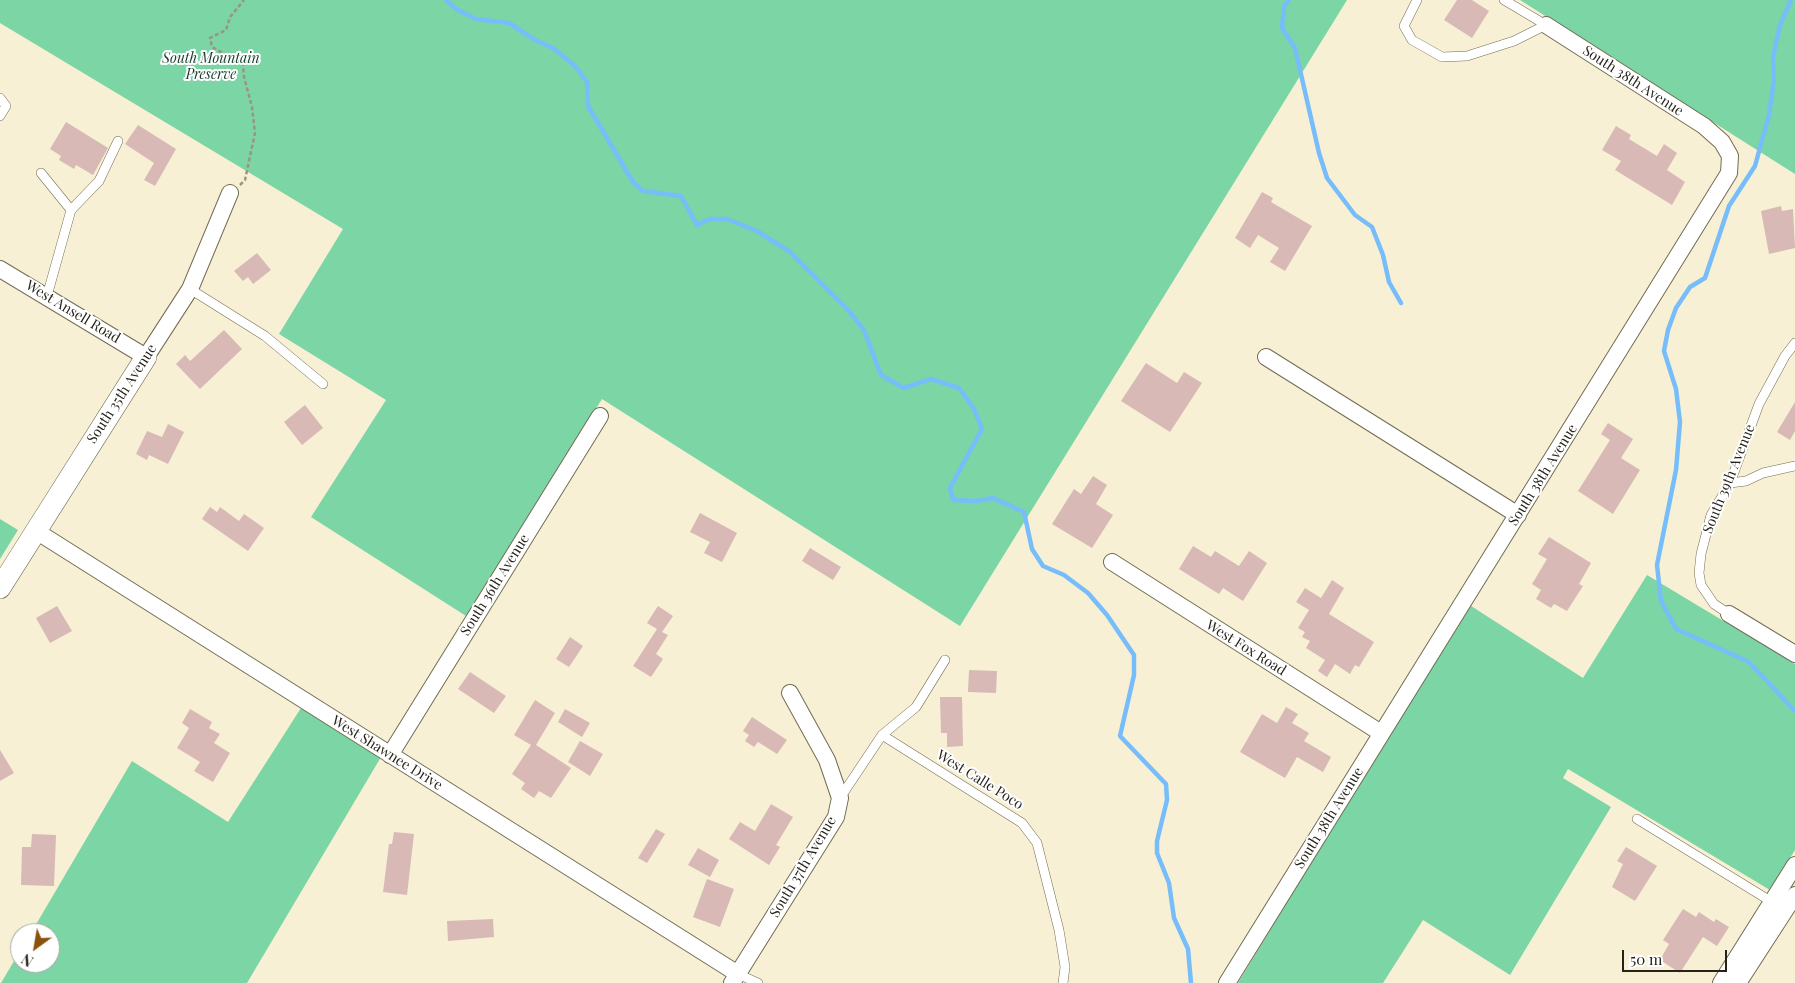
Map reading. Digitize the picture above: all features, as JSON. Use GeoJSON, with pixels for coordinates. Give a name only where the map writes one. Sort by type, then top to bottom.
{"type":"FeatureCollection","features":[{"type":"Feature","properties":{"kind":"street","name":"South 38th Avenue"},"geometry":{"type":"LineString","coordinates":[[1227,983],[1729,173],[1730,156],[1722,142],[1704,126],[1546,25]]}},
{"type":"Feature","properties":{"kind":"street","name":"South 35th Avenue"},"geometry":{"type":"LineString","coordinates":[[0,588],[190,289],[230,193]]}},
{"type":"Feature","properties":{"kind":"street","name":"West Ansell Road"},"geometry":{"type":"LineString","coordinates":[[0,268],[146,357]]}},
{"type":"Feature","properties":{"kind":"street"},"geometry":{"type":"LineString","coordinates":[[1266,357],[1518,515]]}},
{"type":"Feature","properties":{"kind":"street","name":"South 36th Avenue"},"geometry":{"type":"LineString","coordinates":[[390,755],[600,416]]}},
{"type":"Feature","properties":{"kind":"street","name":"West Shawnee Drive"},"geometry":{"type":"LineString","coordinates":[[36,531],[390,755],[735,978]]}},
{"type":"Feature","properties":{"kind":"street","name":"West Fox Road"},"geometry":{"type":"LineString","coordinates":[[1112,562],[1381,733]]}},
{"type":"Feature","properties":{"kind":"street","name":"South 39th Avenue"},"geometry":{"type":"LineString","coordinates":[[1730,614],[1795,654]]}},
{"type":"Feature","properties":{"kind":"street"},"geometry":{"type":"LineString","coordinates":[[790,693],[827,760],[840,798]]}},
{"type":"Feature","properties":{"kind":"street","name":"South 37th Avenue"},"geometry":{"type":"LineString","coordinates":[[735,978],[836,817],[840,798]]}},
{"type":"Feature","properties":{"kind":"street"},"geometry":{"type":"LineString","coordinates":[[1738,983],[1784,908],[1795,865]]}},
{"type":"Feature","properties":{"kind":"street"},"geometry":{"type":"LineString","coordinates":[[1721,983],[1795,895]]}},
{"type":"Feature","properties":{"kind":"lane"},"geometry":{"type":"LineString","coordinates":[[1417,0],[1404,26],[1412,40],[1442,57],[1467,56],[1514,41],[1546,25]]}},
{"type":"Feature","properties":{"kind":"lane"},"geometry":{"type":"LineString","coordinates":[[1504,0],[1546,25]]}},
{"type":"Feature","properties":{"kind":"lane"},"geometry":{"type":"LineString","coordinates":[[0,98],[6,106],[0,116]]}},
{"type":"Feature","properties":{"kind":"lane"},"geometry":{"type":"LineString","coordinates":[[47,296],[71,210],[99,181],[118,141]]}},
{"type":"Feature","properties":{"kind":"lane"},"geometry":{"type":"LineString","coordinates":[[41,173],[71,210]]}},
{"type":"Feature","properties":{"kind":"lane"},"geometry":{"type":"LineString","coordinates":[[190,289],[265,336],[323,384]]}},
{"type":"Feature","properties":{"kind":"lane","name":"South 39th Avenue"},"geometry":{"type":"LineString","coordinates":[[1730,614],[1708,597],[1701,585],[1699,572],[1701,554],[1711,515],[1730,483],[1759,404],[1785,356],[1795,343]]}},
{"type":"Feature","properties":{"kind":"lane"},"geometry":{"type":"LineString","coordinates":[[1730,483],[1746,481],[1763,473],[1795,466]]}},
{"type":"Feature","properties":{"kind":"lane"},"geometry":{"type":"LineString","coordinates":[[840,798],[882,735],[916,707],[944,660]]}},
{"type":"Feature","properties":{"kind":"lane","name":"West Calle Poco"},"geometry":{"type":"LineString","coordinates":[[882,735],[1022,823],[1037,843],[1065,968],[1062,983]]}},
{"type":"Feature","properties":{"kind":"lane"},"geometry":{"type":"LineString","coordinates":[[1637,819],[1784,908]]}},
{"type":"Feature","properties":{"kind":"lane"},"geometry":{"type":"LineString","coordinates":[[735,978],[758,983]]}},
{"type":"Feature","properties":{"kind":"path"},"geometry":{"type":"LineString","coordinates":[[230,193],[245,180],[255,133],[252,107],[244,77],[243,64],[212,47],[210,38],[226,30],[230,18],[244,0]]}},
{"type":"Feature","properties":{"kind":"green space","name":"South Mountain Preserve"},"geometry":{"type":"Polygon","coordinates":[[[0,0],[1347,0],[960,626],[602,399],[466,616],[311,517],[386,400],[279,334],[343,229],[0,23],[0,0]]]}},
{"type":"Feature","properties":{"kind":"green space"},"geometry":{"type":"Polygon","coordinates":[[[1520,0],[1795,0],[1795,174],[1520,0]]]}},
{"type":"Feature","properties":{"kind":"green space"},"geometry":{"type":"Polygon","coordinates":[[[0,519],[18,530],[0,559],[0,519]]]}},
{"type":"Feature","properties":{"kind":"green space"},"geometry":{"type":"Polygon","coordinates":[[[1647,575],[1795,664],[1795,850],[1770,890],[1568,769],[1563,778],[1611,807],[1510,975],[1423,920],[1383,983],[1238,983],[1468,604],[1583,678],[1647,575]]]}},
{"type":"Feature","properties":{"kind":"green space"},"geometry":{"type":"Polygon","coordinates":[[[301,708],[381,757],[247,983],[1,983],[10,968],[10,973],[60,973],[60,923],[37,923],[132,761],[228,822],[301,708]]]}},
{"type":"Feature","properties":{"kind":"building"},"geometry":{"type":"Polygon","coordinates":[[[1457,0],[1472,0],[1489,11],[1472,38],[1444,20],[1457,0]]]}},
{"type":"Feature","properties":{"kind":"building"},"geometry":{"type":"Polygon","coordinates":[[[66,122],[108,148],[93,175],[76,165],[74,169],[59,160],[61,156],[50,149],[66,122]]]}},
{"type":"Feature","properties":{"kind":"building"},"geometry":{"type":"Polygon","coordinates":[[[138,125],[176,149],[155,186],[144,180],[154,163],[125,144],[138,125]]]}},
{"type":"Feature","properties":{"kind":"building"},"geometry":{"type":"Polygon","coordinates":[[[1616,126],[1631,135],[1629,139],[1657,156],[1664,144],[1677,153],[1667,170],[1685,182],[1672,205],[1615,170],[1621,161],[1602,150],[1616,126]]]}},
{"type":"Feature","properties":{"kind":"building"},"geometry":{"type":"Polygon","coordinates":[[[1262,192],[1273,198],[1271,202],[1312,226],[1285,271],[1270,262],[1279,248],[1258,235],[1250,248],[1235,238],[1262,192]]]}},
{"type":"Feature","properties":{"kind":"building"},"geometry":{"type":"Polygon","coordinates":[[[1781,206],[1782,211],[1793,209],[1795,248],[1769,254],[1761,211],[1781,206]]]}},
{"type":"Feature","properties":{"kind":"building"},"geometry":{"type":"Polygon","coordinates":[[[257,253],[271,270],[253,284],[248,277],[243,281],[234,271],[257,253]]]}},
{"type":"Feature","properties":{"kind":"building"},"geometry":{"type":"Polygon","coordinates":[[[224,330],[242,349],[200,389],[176,364],[185,355],[190,361],[224,330]]]}},
{"type":"Feature","properties":{"kind":"building"},"geometry":{"type":"Polygon","coordinates":[[[1146,363],[1177,383],[1184,372],[1202,383],[1170,432],[1121,401],[1146,363]]]}},
{"type":"Feature","properties":{"kind":"building"},"geometry":{"type":"Polygon","coordinates":[[[1795,402],[1795,431],[1790,440],[1777,432],[1795,402]]]}},
{"type":"Feature","properties":{"kind":"building"},"geometry":{"type":"Polygon","coordinates":[[[305,405],[323,428],[302,445],[284,422],[305,405]]]}},
{"type":"Feature","properties":{"kind":"building"},"geometry":{"type":"Polygon","coordinates":[[[1608,423],[1633,439],[1621,458],[1640,470],[1613,514],[1578,491],[1610,440],[1601,434],[1608,423]]]}},
{"type":"Feature","properties":{"kind":"building"},"geometry":{"type":"Polygon","coordinates":[[[168,424],[184,432],[168,464],[149,455],[147,460],[136,454],[147,431],[162,437],[168,424]]]}},
{"type":"Feature","properties":{"kind":"building"},"geometry":{"type":"Polygon","coordinates":[[[1093,476],[1107,485],[1096,504],[1113,515],[1092,548],[1052,524],[1074,489],[1081,494],[1093,476]]]}},
{"type":"Feature","properties":{"kind":"building"},"geometry":{"type":"Polygon","coordinates":[[[210,507],[217,512],[220,507],[239,521],[244,514],[264,528],[248,551],[202,519],[210,507]]]}},
{"type":"Feature","properties":{"kind":"building"},"geometry":{"type":"Polygon","coordinates":[[[700,513],[737,533],[722,562],[704,553],[710,542],[690,532],[700,513]]]}},
{"type":"Feature","properties":{"kind":"building"},"geometry":{"type":"Polygon","coordinates":[[[1549,537],[1591,563],[1579,584],[1583,586],[1567,611],[1554,604],[1551,608],[1536,599],[1541,590],[1532,584],[1547,559],[1538,554],[1549,537]]]}},
{"type":"Feature","properties":{"kind":"building"},"geometry":{"type":"Polygon","coordinates":[[[1193,546],[1211,557],[1215,551],[1239,566],[1249,551],[1267,563],[1243,601],[1223,588],[1219,594],[1179,569],[1193,546]]]}},
{"type":"Feature","properties":{"kind":"building"},"geometry":{"type":"Polygon","coordinates":[[[810,548],[841,567],[833,580],[802,561],[810,548]]]}},
{"type":"Feature","properties":{"kind":"building"},"geometry":{"type":"Polygon","coordinates":[[[1332,580],[1344,588],[1329,614],[1374,642],[1359,667],[1355,665],[1350,674],[1335,664],[1327,677],[1318,671],[1325,660],[1306,648],[1310,641],[1302,637],[1305,632],[1298,628],[1309,610],[1296,602],[1305,588],[1321,598],[1332,580]]]}},
{"type":"Feature","properties":{"kind":"building"},"geometry":{"type":"Polygon","coordinates":[[[57,606],[72,631],[50,643],[36,618],[57,606]]]}},
{"type":"Feature","properties":{"kind":"building"},"geometry":{"type":"Polygon","coordinates":[[[658,606],[673,616],[662,632],[668,635],[656,654],[663,659],[651,677],[633,666],[657,629],[647,623],[658,606]]]}},
{"type":"Feature","properties":{"kind":"building"},"geometry":{"type":"Polygon","coordinates":[[[570,637],[583,646],[569,667],[556,659],[570,637]]]}},
{"type":"Feature","properties":{"kind":"building"},"geometry":{"type":"Polygon","coordinates":[[[969,670],[997,671],[996,693],[968,692],[969,670]]]}},
{"type":"Feature","properties":{"kind":"building"},"geometry":{"type":"Polygon","coordinates":[[[470,672],[506,696],[494,713],[458,689],[470,672]]]}},
{"type":"Feature","properties":{"kind":"building"},"geometry":{"type":"Polygon","coordinates":[[[940,697],[962,697],[963,746],[947,747],[947,733],[941,733],[940,697]]]}},
{"type":"Feature","properties":{"kind":"building"},"geometry":{"type":"Polygon","coordinates":[[[535,700],[555,713],[536,745],[571,768],[551,798],[539,791],[534,798],[521,789],[525,783],[512,774],[531,745],[514,735],[535,700]]]}},
{"type":"Feature","properties":{"kind":"building"},"geometry":{"type":"Polygon","coordinates":[[[1286,707],[1298,714],[1292,723],[1309,733],[1304,741],[1331,757],[1323,772],[1297,757],[1285,778],[1240,752],[1262,714],[1277,723],[1286,707]]]}},
{"type":"Feature","properties":{"kind":"building"},"geometry":{"type":"Polygon","coordinates":[[[190,709],[212,722],[209,728],[220,734],[214,743],[230,753],[213,782],[194,771],[200,762],[177,748],[189,728],[182,723],[190,709]]]}},
{"type":"Feature","properties":{"kind":"building"},"geometry":{"type":"Polygon","coordinates":[[[565,709],[590,723],[582,737],[558,722],[565,709]]]}},
{"type":"Feature","properties":{"kind":"building"},"geometry":{"type":"Polygon","coordinates":[[[752,717],[787,740],[777,754],[758,742],[754,747],[745,741],[749,735],[743,731],[752,717]]]}},
{"type":"Feature","properties":{"kind":"building"},"geometry":{"type":"Polygon","coordinates":[[[580,741],[603,754],[590,776],[568,762],[580,741]]]}},
{"type":"Feature","properties":{"kind":"building"},"geometry":{"type":"Polygon","coordinates":[[[0,750],[14,773],[0,781],[0,750]]]}},
{"type":"Feature","properties":{"kind":"building"},"geometry":{"type":"Polygon","coordinates":[[[771,804],[793,817],[776,845],[780,847],[769,865],[729,839],[740,822],[755,831],[771,804]]]}},
{"type":"Feature","properties":{"kind":"building"},"geometry":{"type":"Polygon","coordinates":[[[656,829],[665,834],[647,863],[638,858],[656,829]]]}},
{"type":"Feature","properties":{"kind":"building"},"geometry":{"type":"Polygon","coordinates":[[[394,832],[414,834],[407,895],[383,892],[389,844],[392,844],[394,832]]]}},
{"type":"Feature","properties":{"kind":"building"},"geometry":{"type":"Polygon","coordinates":[[[32,834],[56,835],[54,886],[21,885],[22,847],[31,847],[32,834]]]}},
{"type":"Feature","properties":{"kind":"building"},"geometry":{"type":"Polygon","coordinates":[[[1626,847],[1657,866],[1635,901],[1612,887],[1623,864],[1617,861],[1626,847]]]}},
{"type":"Feature","properties":{"kind":"building"},"geometry":{"type":"Polygon","coordinates":[[[698,848],[719,860],[710,877],[688,865],[698,848]]]}},
{"type":"Feature","properties":{"kind":"building"},"geometry":{"type":"Polygon","coordinates":[[[707,879],[734,889],[720,927],[693,917],[707,879]]]}},
{"type":"Feature","properties":{"kind":"building"},"geometry":{"type":"Polygon","coordinates":[[[1683,909],[1696,917],[1699,912],[1714,922],[1716,919],[1729,927],[1717,946],[1703,937],[1680,973],[1660,960],[1669,944],[1663,940],[1683,909]]]}},
{"type":"Feature","properties":{"kind":"building"},"geometry":{"type":"Polygon","coordinates":[[[493,919],[494,937],[448,941],[447,921],[493,919]]]}},
{"type":"Feature","properties":{"kind":"waterway"},"geometry":{"type":"LineString","coordinates":[[446,0],[456,9],[476,19],[509,23],[535,40],[553,48],[575,66],[587,82],[588,106],[633,182],[643,191],[681,196],[697,225],[710,219],[727,219],[757,231],[790,252],[848,310],[864,330],[881,375],[904,388],[931,379],[959,388],[974,409],[982,429],[950,488],[953,500],[976,501],[993,498],[1024,512],[1032,549],[1043,566],[1064,575],[1088,593],[1107,615],[1134,655],[1134,675],[1120,736],[1166,784],[1167,800],[1157,841],[1157,853],[1169,883],[1174,918],[1188,949],[1191,983]]}},
{"type":"Feature","properties":{"kind":"waterway"},"geometry":{"type":"LineString","coordinates":[[1289,0],[1284,6],[1282,28],[1295,48],[1319,153],[1327,178],[1355,215],[1372,227],[1383,255],[1389,282],[1401,303]]}},
{"type":"Feature","properties":{"kind":"waterway"},"geometry":{"type":"LineString","coordinates":[[1791,0],[1780,25],[1773,57],[1774,80],[1769,115],[1755,166],[1729,206],[1705,278],[1690,287],[1676,308],[1668,330],[1664,351],[1676,389],[1680,422],[1676,470],[1657,565],[1661,601],[1676,629],[1749,662],[1795,711]]}}]}
